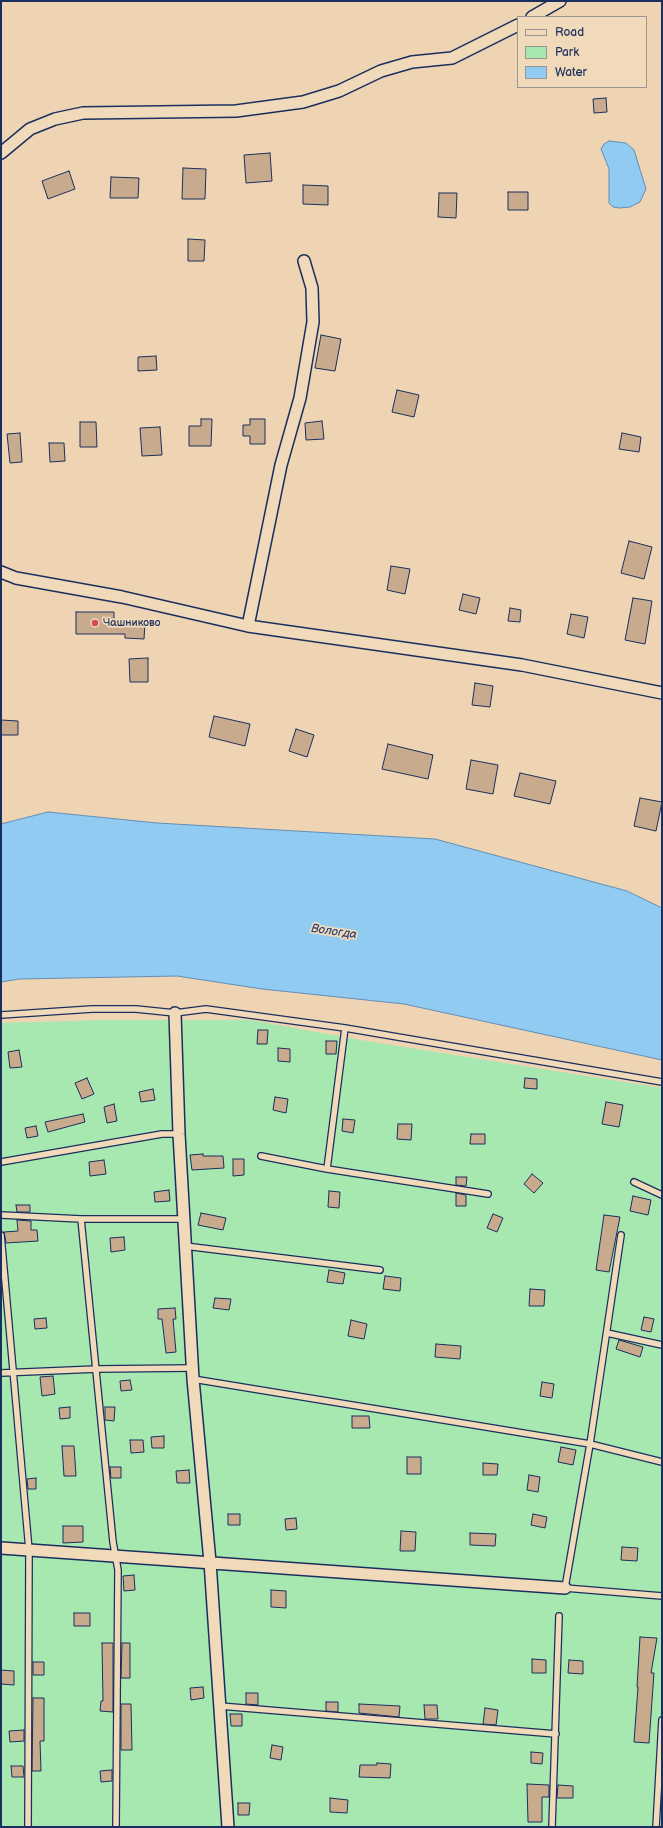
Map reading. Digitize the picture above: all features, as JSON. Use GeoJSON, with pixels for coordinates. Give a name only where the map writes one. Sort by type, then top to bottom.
{"type":"FeatureCollection","features":[{"type":"Feature","properties":{"kind":"street"},"geometry":{"type":"LineString","coordinates":[[534,16],[560,1]]}},
{"type":"Feature","properties":{"kind":"street"},"geometry":{"type":"LineString","coordinates":[[1,153],[30,129],[55,119],[83,113],[236,111],[303,102],[339,91],[381,72],[412,62],[452,58],[517,26]]}},
{"type":"Feature","properties":{"kind":"street"},"geometry":{"type":"LineString","coordinates":[[248,626],[281,465],[300,398],[313,322],[312,288],[304,261]]}},
{"type":"Feature","properties":{"kind":"street"},"geometry":{"type":"LineString","coordinates":[[1,572],[16,578],[122,597],[248,626],[522,666],[662,693]]}},
{"type":"Feature","properties":{"kind":"street"},"geometry":{"type":"LineString","coordinates":[[175,1013],[183,1219],[193,1374],[210,1562],[228,1827]]}},
{"type":"Feature","properties":{"kind":"street"},"geometry":{"type":"LineString","coordinates":[[1,1548],[565,1588]]}},
{"type":"Feature","properties":{"kind":"lane"},"geometry":{"type":"LineString","coordinates":[[1,1015],[92,1008],[136,1009],[175,1013],[206,1009],[345,1028],[662,1082]]}},
{"type":"Feature","properties":{"kind":"lane"},"geometry":{"type":"LineString","coordinates":[[327,1169],[345,1028]]}},
{"type":"Feature","properties":{"kind":"lane"},"geometry":{"type":"LineString","coordinates":[[1,1162],[162,1134],[179,1134]]}},
{"type":"Feature","properties":{"kind":"lane"},"geometry":{"type":"LineString","coordinates":[[261,1156],[327,1169],[488,1194]]}},
{"type":"Feature","properties":{"kind":"lane"},"geometry":{"type":"LineString","coordinates":[[634,1182],[662,1195]]}},
{"type":"Feature","properties":{"kind":"lane"},"geometry":{"type":"LineString","coordinates":[[1,1215],[80,1219],[183,1219]]}},
{"type":"Feature","properties":{"kind":"lane"},"geometry":{"type":"LineString","coordinates":[[80,1219],[97,1369],[115,1556],[118,1570],[116,1827]]}},
{"type":"Feature","properties":{"kind":"lane"},"geometry":{"type":"LineString","coordinates":[[1,1235],[12,1373],[29,1550],[28,1827]]}},
{"type":"Feature","properties":{"kind":"lane"},"geometry":{"type":"LineString","coordinates":[[621,1235],[590,1444],[565,1588],[662,1596]]}},
{"type":"Feature","properties":{"kind":"lane"},"geometry":{"type":"LineString","coordinates":[[185,1246],[380,1270]]}},
{"type":"Feature","properties":{"kind":"lane"},"geometry":{"type":"LineString","coordinates":[[607,1333],[662,1345]]}},
{"type":"Feature","properties":{"kind":"lane"},"geometry":{"type":"LineString","coordinates":[[1,1373],[97,1369],[193,1374],[590,1444],[662,1462]]}},
{"type":"Feature","properties":{"kind":"lane"},"geometry":{"type":"LineString","coordinates":[[552,1827],[559,1616]]}},
{"type":"Feature","properties":{"kind":"lane"},"geometry":{"type":"LineString","coordinates":[[220,1706],[556,1734]]}},
{"type":"Feature","properties":{"kind":"lane"},"geometry":{"type":"LineString","coordinates":[[656,1827],[662,1720]]}},
{"type":"Feature","properties":{"kind":"green space"},"geometry":{"type":"Polygon","coordinates":[[[105,1020],[250,1020],[360,1040],[662,1088],[662,1827],[1,1827],[1,1023],[105,1020]]]}},
{"type":"Feature","properties":{"kind":"water"},"geometry":{"type":"Polygon","coordinates":[[[609,141],[626,143],[634,150],[646,189],[640,202],[630,207],[613,207],[609,203],[609,169],[601,149],[604,144],[609,141]]]}},
{"type":"Feature","properties":{"kind":"water","name":"Вологда"},"geometry":{"type":"Polygon","coordinates":[[[48,812],[157,823],[435,839],[627,891],[662,908],[662,1060],[404,1004],[262,989],[177,976],[19,979],[1,982],[1,824],[48,812]]]}},
{"type":"Feature","properties":{"kind":"building"},"geometry":{"type":"Polygon","coordinates":[[[606,98],[607,112],[594,113],[593,99],[606,98]]]}},
{"type":"Feature","properties":{"kind":"building"},"geometry":{"type":"Polygon","coordinates":[[[270,153],[272,181],[246,183],[244,155],[270,153]]]}},
{"type":"Feature","properties":{"kind":"building"},"geometry":{"type":"Polygon","coordinates":[[[183,168],[206,169],[205,199],[182,199],[183,168]]]}},
{"type":"Feature","properties":{"kind":"building"},"geometry":{"type":"Polygon","coordinates":[[[69,171],[75,189],[48,199],[42,181],[69,171]]]}},
{"type":"Feature","properties":{"kind":"building"},"geometry":{"type":"Polygon","coordinates":[[[111,177],[139,178],[138,198],[110,198],[111,177]]]}},
{"type":"Feature","properties":{"kind":"building"},"geometry":{"type":"Polygon","coordinates":[[[303,185],[328,186],[328,205],[303,204],[303,185]]]}},
{"type":"Feature","properties":{"kind":"building"},"geometry":{"type":"Polygon","coordinates":[[[508,192],[528,192],[528,210],[508,210],[508,192]]]}},
{"type":"Feature","properties":{"kind":"building"},"geometry":{"type":"Polygon","coordinates":[[[439,193],[457,193],[456,218],[438,217],[439,193]]]}},
{"type":"Feature","properties":{"kind":"building"},"geometry":{"type":"Polygon","coordinates":[[[188,239],[205,240],[204,261],[188,261],[188,239]]]}},
{"type":"Feature","properties":{"kind":"building"},"geometry":{"type":"Polygon","coordinates":[[[321,335],[341,339],[335,371],[315,368],[321,335]]]}},
{"type":"Feature","properties":{"kind":"building"},"geometry":{"type":"Polygon","coordinates":[[[156,356],[157,370],[138,371],[138,357],[156,356]]]}},
{"type":"Feature","properties":{"kind":"building"},"geometry":{"type":"Polygon","coordinates":[[[397,390],[419,395],[414,417],[392,412],[397,390]]]}},
{"type":"Feature","properties":{"kind":"building"},"geometry":{"type":"Polygon","coordinates":[[[201,419],[212,419],[211,446],[189,446],[189,426],[201,426],[201,419]]]}},
{"type":"Feature","properties":{"kind":"building"},"geometry":{"type":"Polygon","coordinates":[[[250,419],[265,419],[265,444],[250,444],[250,436],[243,436],[243,425],[250,425],[250,419]]]}},
{"type":"Feature","properties":{"kind":"building"},"geometry":{"type":"Polygon","coordinates":[[[322,421],[324,439],[306,440],[305,423],[322,421]]]}},
{"type":"Feature","properties":{"kind":"building"},"geometry":{"type":"Polygon","coordinates":[[[80,422],[96,422],[97,447],[80,447],[80,422]]]}},
{"type":"Feature","properties":{"kind":"building"},"geometry":{"type":"Polygon","coordinates":[[[160,427],[162,455],[142,456],[140,428],[160,427]]]}},
{"type":"Feature","properties":{"kind":"building"},"geometry":{"type":"Polygon","coordinates":[[[20,433],[22,462],[10,463],[7,434],[20,433]]]}},
{"type":"Feature","properties":{"kind":"building"},"geometry":{"type":"Polygon","coordinates":[[[622,433],[641,437],[639,452],[619,449],[622,433]]]}},
{"type":"Feature","properties":{"kind":"building"},"geometry":{"type":"Polygon","coordinates":[[[49,443],[64,443],[65,461],[50,462],[49,443]]]}},
{"type":"Feature","properties":{"kind":"building"},"geometry":{"type":"Polygon","coordinates":[[[629,541],[652,547],[644,579],[621,573],[629,541]]]}},
{"type":"Feature","properties":{"kind":"building"},"geometry":{"type":"Polygon","coordinates":[[[391,566],[410,569],[405,594],[387,590],[391,566]]]}},
{"type":"Feature","properties":{"kind":"building"},"geometry":{"type":"Polygon","coordinates":[[[463,594],[480,598],[476,614],[459,610],[463,594]]]}},
{"type":"Feature","properties":{"kind":"building"},"geometry":{"type":"Polygon","coordinates":[[[633,598],[652,601],[645,644],[625,640],[633,598]]]}},
{"type":"Feature","properties":{"kind":"building"},"geometry":{"type":"Polygon","coordinates":[[[510,608],[521,610],[520,622],[508,621],[510,608]]]}},
{"type":"Feature","properties":{"kind":"building","name":"Чашниково"},"geometry":{"type":"Polygon","coordinates":[[[76,612],[114,612],[114,622],[145,623],[144,639],[125,638],[125,634],[76,634],[76,612]]]}},
{"type":"Feature","properties":{"kind":"building"},"geometry":{"type":"Polygon","coordinates":[[[571,614],[588,617],[584,638],[567,634],[571,614]]]}},
{"type":"Feature","properties":{"kind":"building"},"geometry":{"type":"Polygon","coordinates":[[[148,658],[148,682],[130,682],[129,659],[148,658]]]}},
{"type":"Feature","properties":{"kind":"building"},"geometry":{"type":"Polygon","coordinates":[[[475,683],[493,686],[490,707],[472,705],[475,683]]]}},
{"type":"Feature","properties":{"kind":"building"},"geometry":{"type":"Polygon","coordinates":[[[214,716],[250,724],[245,746],[209,737],[214,716]]]}},
{"type":"Feature","properties":{"kind":"building"},"geometry":{"type":"Polygon","coordinates":[[[1,720],[18,721],[18,735],[1,735],[1,720]]]}},
{"type":"Feature","properties":{"kind":"building"},"geometry":{"type":"Polygon","coordinates":[[[296,729],[314,735],[307,757],[289,751],[296,729]]]}},
{"type":"Feature","properties":{"kind":"building"},"geometry":{"type":"Polygon","coordinates":[[[388,744],[433,755],[428,779],[382,769],[388,744]]]}},
{"type":"Feature","properties":{"kind":"building"},"geometry":{"type":"Polygon","coordinates":[[[471,760],[498,765],[493,794],[466,789],[471,760]]]}},
{"type":"Feature","properties":{"kind":"building"},"geometry":{"type":"Polygon","coordinates":[[[520,773],[556,781],[550,804],[514,796],[520,773]]]}},
{"type":"Feature","properties":{"kind":"building"},"geometry":{"type":"Polygon","coordinates":[[[640,798],[662,802],[656,831],[634,826],[640,798]]]}},
{"type":"Feature","properties":{"kind":"building"},"geometry":{"type":"Polygon","coordinates":[[[258,1030],[268,1030],[267,1044],[257,1044],[258,1030]]]}},
{"type":"Feature","properties":{"kind":"building"},"geometry":{"type":"Polygon","coordinates":[[[326,1041],[337,1041],[336,1054],[326,1054],[326,1041]]]}},
{"type":"Feature","properties":{"kind":"building"},"geometry":{"type":"Polygon","coordinates":[[[278,1048],[290,1049],[290,1062],[278,1061],[278,1048]]]}},
{"type":"Feature","properties":{"kind":"building"},"geometry":{"type":"Polygon","coordinates":[[[19,1050],[22,1067],[10,1068],[8,1052],[19,1050]]]}},
{"type":"Feature","properties":{"kind":"building"},"geometry":{"type":"Polygon","coordinates":[[[87,1078],[94,1094],[82,1099],[75,1083],[87,1078]]]}},
{"type":"Feature","properties":{"kind":"building"},"geometry":{"type":"Polygon","coordinates":[[[525,1078],[537,1079],[537,1089],[524,1088],[525,1078]]]}},
{"type":"Feature","properties":{"kind":"building"},"geometry":{"type":"Polygon","coordinates":[[[153,1089],[155,1100],[141,1102],[139,1092],[153,1089]]]}},
{"type":"Feature","properties":{"kind":"building"},"geometry":{"type":"Polygon","coordinates":[[[275,1097],[288,1099],[286,1113],[273,1110],[275,1097]]]}},
{"type":"Feature","properties":{"kind":"building"},"geometry":{"type":"Polygon","coordinates":[[[606,1102],[623,1105],[619,1127],[602,1124],[606,1102]]]}},
{"type":"Feature","properties":{"kind":"building"},"geometry":{"type":"Polygon","coordinates":[[[114,1104],[117,1121],[107,1123],[104,1107],[114,1104]]]}},
{"type":"Feature","properties":{"kind":"building"},"geometry":{"type":"Polygon","coordinates":[[[83,1114],[85,1122],[48,1132],[45,1122],[83,1114]]]}},
{"type":"Feature","properties":{"kind":"building"},"geometry":{"type":"Polygon","coordinates":[[[343,1119],[355,1120],[353,1133],[342,1131],[343,1119]]]}},
{"type":"Feature","properties":{"kind":"building"},"geometry":{"type":"Polygon","coordinates":[[[398,1124],[412,1124],[411,1140],[397,1139],[398,1124]]]}},
{"type":"Feature","properties":{"kind":"building"},"geometry":{"type":"Polygon","coordinates":[[[36,1126],[38,1136],[27,1138],[25,1128],[36,1126]]]}},
{"type":"Feature","properties":{"kind":"building"},"geometry":{"type":"Polygon","coordinates":[[[471,1134],[485,1134],[485,1144],[470,1144],[471,1134]]]}},
{"type":"Feature","properties":{"kind":"building"},"geometry":{"type":"Polygon","coordinates":[[[203,1154],[203,1156],[223,1156],[224,1168],[192,1170],[190,1155],[203,1154]]]}},
{"type":"Feature","properties":{"kind":"building"},"geometry":{"type":"Polygon","coordinates":[[[233,1159],[244,1159],[244,1175],[233,1176],[233,1159]]]}},
{"type":"Feature","properties":{"kind":"building"},"geometry":{"type":"Polygon","coordinates":[[[104,1160],[106,1174],[90,1176],[89,1162],[104,1160]]]}},
{"type":"Feature","properties":{"kind":"building"},"geometry":{"type":"Polygon","coordinates":[[[532,1174],[543,1183],[534,1193],[524,1184],[532,1174]]]}},
{"type":"Feature","properties":{"kind":"building"},"geometry":{"type":"Polygon","coordinates":[[[456,1177],[467,1177],[466,1186],[456,1185],[456,1177]]]}},
{"type":"Feature","properties":{"kind":"building"},"geometry":{"type":"Polygon","coordinates":[[[169,1190],[170,1201],[155,1202],[154,1192],[169,1190]]]}},
{"type":"Feature","properties":{"kind":"building"},"geometry":{"type":"Polygon","coordinates":[[[329,1191],[340,1192],[339,1208],[328,1207],[329,1191]]]}},
{"type":"Feature","properties":{"kind":"building"},"geometry":{"type":"Polygon","coordinates":[[[456,1193],[466,1195],[466,1206],[456,1206],[456,1193]]]}},
{"type":"Feature","properties":{"kind":"building"},"geometry":{"type":"Polygon","coordinates":[[[633,1196],[651,1200],[648,1215],[630,1211],[633,1196]]]}},
{"type":"Feature","properties":{"kind":"building"},"geometry":{"type":"Polygon","coordinates":[[[16,1205],[30,1205],[30,1212],[17,1212],[16,1205]]]}},
{"type":"Feature","properties":{"kind":"building"},"geometry":{"type":"Polygon","coordinates":[[[201,1213],[226,1218],[223,1230],[198,1225],[201,1213]]]}},
{"type":"Feature","properties":{"kind":"building"},"geometry":{"type":"Polygon","coordinates":[[[493,1214],[503,1218],[497,1232],[487,1228],[493,1214]]]}},
{"type":"Feature","properties":{"kind":"building"},"geometry":{"type":"Polygon","coordinates":[[[604,1215],[620,1217],[609,1272],[596,1270],[604,1215]]]}},
{"type":"Feature","properties":{"kind":"building"},"geometry":{"type":"Polygon","coordinates":[[[17,1220],[31,1221],[31,1230],[37,1230],[38,1241],[6,1243],[4,1232],[18,1231],[17,1220]]]}},
{"type":"Feature","properties":{"kind":"building"},"geometry":{"type":"Polygon","coordinates":[[[124,1237],[125,1250],[111,1252],[110,1238],[124,1237]]]}},
{"type":"Feature","properties":{"kind":"building"},"geometry":{"type":"Polygon","coordinates":[[[329,1270],[345,1273],[343,1284],[327,1282],[329,1270]]]}},
{"type":"Feature","properties":{"kind":"building"},"geometry":{"type":"Polygon","coordinates":[[[385,1276],[401,1278],[400,1291],[383,1289],[385,1276]]]}},
{"type":"Feature","properties":{"kind":"building"},"geometry":{"type":"Polygon","coordinates":[[[530,1289],[545,1290],[544,1306],[529,1306],[530,1289]]]}},
{"type":"Feature","properties":{"kind":"building"},"geometry":{"type":"Polygon","coordinates":[[[215,1298],[231,1299],[229,1310],[213,1308],[215,1298]]]}},
{"type":"Feature","properties":{"kind":"building"},"geometry":{"type":"Polygon","coordinates":[[[175,1308],[176,1319],[173,1319],[176,1352],[166,1353],[162,1319],[158,1319],[158,1309],[175,1308]]]}},
{"type":"Feature","properties":{"kind":"building"},"geometry":{"type":"Polygon","coordinates":[[[644,1317],[654,1319],[651,1332],[641,1330],[644,1317]]]}},
{"type":"Feature","properties":{"kind":"building"},"geometry":{"type":"Polygon","coordinates":[[[46,1318],[47,1328],[35,1329],[34,1319],[46,1318]]]}},
{"type":"Feature","properties":{"kind":"building"},"geometry":{"type":"Polygon","coordinates":[[[351,1320],[367,1324],[364,1339],[348,1336],[351,1320]]]}},
{"type":"Feature","properties":{"kind":"building"},"geometry":{"type":"Polygon","coordinates":[[[619,1340],[643,1347],[640,1357],[616,1349],[619,1340]]]}},
{"type":"Feature","properties":{"kind":"building"},"geometry":{"type":"Polygon","coordinates":[[[436,1344],[461,1346],[460,1359],[435,1357],[436,1344]]]}},
{"type":"Feature","properties":{"kind":"building"},"geometry":{"type":"Polygon","coordinates":[[[53,1376],[55,1394],[42,1396],[40,1377],[53,1376]]]}},
{"type":"Feature","properties":{"kind":"building"},"geometry":{"type":"Polygon","coordinates":[[[130,1380],[132,1390],[121,1391],[120,1381],[130,1380]]]}},
{"type":"Feature","properties":{"kind":"building"},"geometry":{"type":"Polygon","coordinates":[[[542,1382],[554,1384],[552,1398],[540,1396],[542,1382]]]}},
{"type":"Feature","properties":{"kind":"building"},"geometry":{"type":"Polygon","coordinates":[[[70,1407],[70,1418],[60,1419],[59,1408],[70,1407]]]}},
{"type":"Feature","properties":{"kind":"building"},"geometry":{"type":"Polygon","coordinates":[[[105,1407],[115,1407],[114,1421],[105,1420],[105,1407]]]}},
{"type":"Feature","properties":{"kind":"building"},"geometry":{"type":"Polygon","coordinates":[[[352,1416],[369,1416],[370,1428],[352,1428],[352,1416]]]}},
{"type":"Feature","properties":{"kind":"building"},"geometry":{"type":"Polygon","coordinates":[[[164,1436],[164,1448],[152,1448],[151,1437],[164,1436]]]}},
{"type":"Feature","properties":{"kind":"building"},"geometry":{"type":"Polygon","coordinates":[[[130,1440],[143,1440],[144,1452],[131,1453],[130,1440]]]}},
{"type":"Feature","properties":{"kind":"building"},"geometry":{"type":"Polygon","coordinates":[[[62,1446],[74,1446],[76,1476],[64,1476],[62,1446]]]}},
{"type":"Feature","properties":{"kind":"building"},"geometry":{"type":"Polygon","coordinates":[[[561,1447],[576,1450],[573,1465],[558,1462],[561,1447]]]}},
{"type":"Feature","properties":{"kind":"building"},"geometry":{"type":"Polygon","coordinates":[[[407,1457],[421,1457],[421,1474],[407,1474],[407,1457]]]}},
{"type":"Feature","properties":{"kind":"building"},"geometry":{"type":"Polygon","coordinates":[[[483,1463],[498,1464],[497,1475],[483,1475],[483,1463]]]}},
{"type":"Feature","properties":{"kind":"building"},"geometry":{"type":"Polygon","coordinates":[[[110,1467],[121,1467],[121,1478],[111,1478],[110,1467]]]}},
{"type":"Feature","properties":{"kind":"building"},"geometry":{"type":"Polygon","coordinates":[[[189,1470],[190,1483],[177,1483],[176,1471],[189,1470]]]}},
{"type":"Feature","properties":{"kind":"building"},"geometry":{"type":"Polygon","coordinates":[[[529,1475],[540,1477],[538,1492],[527,1490],[529,1475]]]}},
{"type":"Feature","properties":{"kind":"building"},"geometry":{"type":"Polygon","coordinates":[[[36,1478],[36,1489],[28,1489],[27,1479],[36,1478]]]}},
{"type":"Feature","properties":{"kind":"building"},"geometry":{"type":"Polygon","coordinates":[[[228,1514],[240,1514],[240,1525],[228,1525],[228,1514]]]}},
{"type":"Feature","properties":{"kind":"building"},"geometry":{"type":"Polygon","coordinates":[[[533,1514],[547,1517],[545,1528],[531,1525],[533,1514]]]}},
{"type":"Feature","properties":{"kind":"building"},"geometry":{"type":"Polygon","coordinates":[[[296,1518],[297,1529],[286,1530],[285,1519],[296,1518]]]}},
{"type":"Feature","properties":{"kind":"building"},"geometry":{"type":"Polygon","coordinates":[[[63,1526],[83,1526],[83,1542],[63,1543],[63,1526]]]}},
{"type":"Feature","properties":{"kind":"building"},"geometry":{"type":"Polygon","coordinates":[[[401,1531],[416,1532],[415,1551],[400,1551],[401,1531]]]}},
{"type":"Feature","properties":{"kind":"building"},"geometry":{"type":"Polygon","coordinates":[[[470,1533],[496,1534],[495,1546],[470,1545],[470,1533]]]}},
{"type":"Feature","properties":{"kind":"building"},"geometry":{"type":"Polygon","coordinates":[[[622,1547],[638,1548],[637,1561],[621,1560],[622,1547]]]}},
{"type":"Feature","properties":{"kind":"building"},"geometry":{"type":"Polygon","coordinates":[[[134,1575],[135,1590],[124,1591],[123,1576],[134,1575]]]}},
{"type":"Feature","properties":{"kind":"building"},"geometry":{"type":"Polygon","coordinates":[[[271,1590],[286,1591],[286,1608],[271,1607],[271,1590]]]}},
{"type":"Feature","properties":{"kind":"building"},"geometry":{"type":"Polygon","coordinates":[[[74,1613],[90,1613],[90,1626],[74,1626],[74,1613]]]}},
{"type":"Feature","properties":{"kind":"building"},"geometry":{"type":"Polygon","coordinates":[[[640,1637],[657,1638],[651,1673],[654,1673],[649,1743],[634,1742],[640,1637]]]}},
{"type":"Feature","properties":{"kind":"building"},"geometry":{"type":"Polygon","coordinates":[[[102,1643],[113,1643],[113,1712],[100,1711],[101,1701],[103,1701],[102,1643]]]}},
{"type":"Feature","properties":{"kind":"building"},"geometry":{"type":"Polygon","coordinates":[[[122,1643],[130,1643],[130,1678],[121,1678],[122,1643]]]}},
{"type":"Feature","properties":{"kind":"building"},"geometry":{"type":"Polygon","coordinates":[[[532,1659],[546,1660],[546,1673],[532,1673],[532,1659]]]}},
{"type":"Feature","properties":{"kind":"building"},"geometry":{"type":"Polygon","coordinates":[[[569,1660],[583,1661],[583,1674],[568,1673],[569,1660]]]}},
{"type":"Feature","properties":{"kind":"building"},"geometry":{"type":"Polygon","coordinates":[[[33,1662],[44,1662],[44,1675],[33,1675],[33,1662]]]}},
{"type":"Feature","properties":{"kind":"building"},"geometry":{"type":"Polygon","coordinates":[[[1,1670],[14,1671],[14,1685],[1,1684],[1,1670]]]}},
{"type":"Feature","properties":{"kind":"building"},"geometry":{"type":"Polygon","coordinates":[[[203,1687],[204,1698],[191,1700],[190,1688],[203,1687]]]}},
{"type":"Feature","properties":{"kind":"building"},"geometry":{"type":"Polygon","coordinates":[[[246,1693],[258,1693],[258,1705],[246,1704],[246,1693]]]}},
{"type":"Feature","properties":{"kind":"building"},"geometry":{"type":"Polygon","coordinates":[[[33,1698],[44,1698],[44,1741],[40,1741],[41,1771],[32,1771],[33,1698]]]}},
{"type":"Feature","properties":{"kind":"building"},"geometry":{"type":"Polygon","coordinates":[[[326,1702],[338,1702],[338,1712],[326,1711],[326,1702]]]}},
{"type":"Feature","properties":{"kind":"building"},"geometry":{"type":"Polygon","coordinates":[[[121,1704],[131,1704],[132,1750],[121,1750],[121,1704]]]}},
{"type":"Feature","properties":{"kind":"building"},"geometry":{"type":"Polygon","coordinates":[[[359,1704],[400,1706],[399,1717],[359,1713],[359,1704]]]}},
{"type":"Feature","properties":{"kind":"building"},"geometry":{"type":"Polygon","coordinates":[[[424,1705],[437,1705],[438,1719],[425,1719],[424,1705]]]}},
{"type":"Feature","properties":{"kind":"building"},"geometry":{"type":"Polygon","coordinates":[[[485,1708],[498,1710],[496,1725],[483,1724],[485,1708]]]}},
{"type":"Feature","properties":{"kind":"building"},"geometry":{"type":"Polygon","coordinates":[[[230,1714],[242,1714],[242,1726],[231,1726],[230,1714]]]}},
{"type":"Feature","properties":{"kind":"building"},"geometry":{"type":"Polygon","coordinates":[[[24,1730],[24,1741],[10,1742],[9,1731],[24,1730]]]}},
{"type":"Feature","properties":{"kind":"building"},"geometry":{"type":"Polygon","coordinates":[[[272,1745],[283,1747],[281,1760],[270,1758],[272,1745]]]}},
{"type":"Feature","properties":{"kind":"building"},"geometry":{"type":"Polygon","coordinates":[[[531,1752],[543,1753],[542,1764],[531,1763],[531,1752]]]}},
{"type":"Feature","properties":{"kind":"building"},"geometry":{"type":"Polygon","coordinates":[[[377,1763],[391,1764],[390,1778],[359,1777],[360,1765],[377,1765],[377,1763]]]}},
{"type":"Feature","properties":{"kind":"building"},"geometry":{"type":"Polygon","coordinates":[[[11,1766],[23,1766],[24,1777],[12,1777],[11,1766]]]}},
{"type":"Feature","properties":{"kind":"building"},"geometry":{"type":"Polygon","coordinates":[[[112,1770],[112,1781],[101,1782],[100,1771],[112,1770]]]}},
{"type":"Feature","properties":{"kind":"building"},"geometry":{"type":"Polygon","coordinates":[[[527,1784],[549,1785],[549,1797],[542,1797],[542,1822],[528,1822],[527,1784]]]}},
{"type":"Feature","properties":{"kind":"building"},"geometry":{"type":"Polygon","coordinates":[[[558,1785],[573,1786],[573,1798],[557,1798],[558,1785]]]}},
{"type":"Feature","properties":{"kind":"building"},"geometry":{"type":"Polygon","coordinates":[[[330,1798],[348,1800],[347,1813],[330,1812],[330,1798]]]}},
{"type":"Feature","properties":{"kind":"building"},"geometry":{"type":"Polygon","coordinates":[[[238,1803],[250,1803],[249,1815],[238,1815],[238,1803]]]}},
{"type":"Feature","properties":{"kind":"place","name":"Чашниково"},"geometry":{"type":"Point","coordinates":[95,623]}}]}
